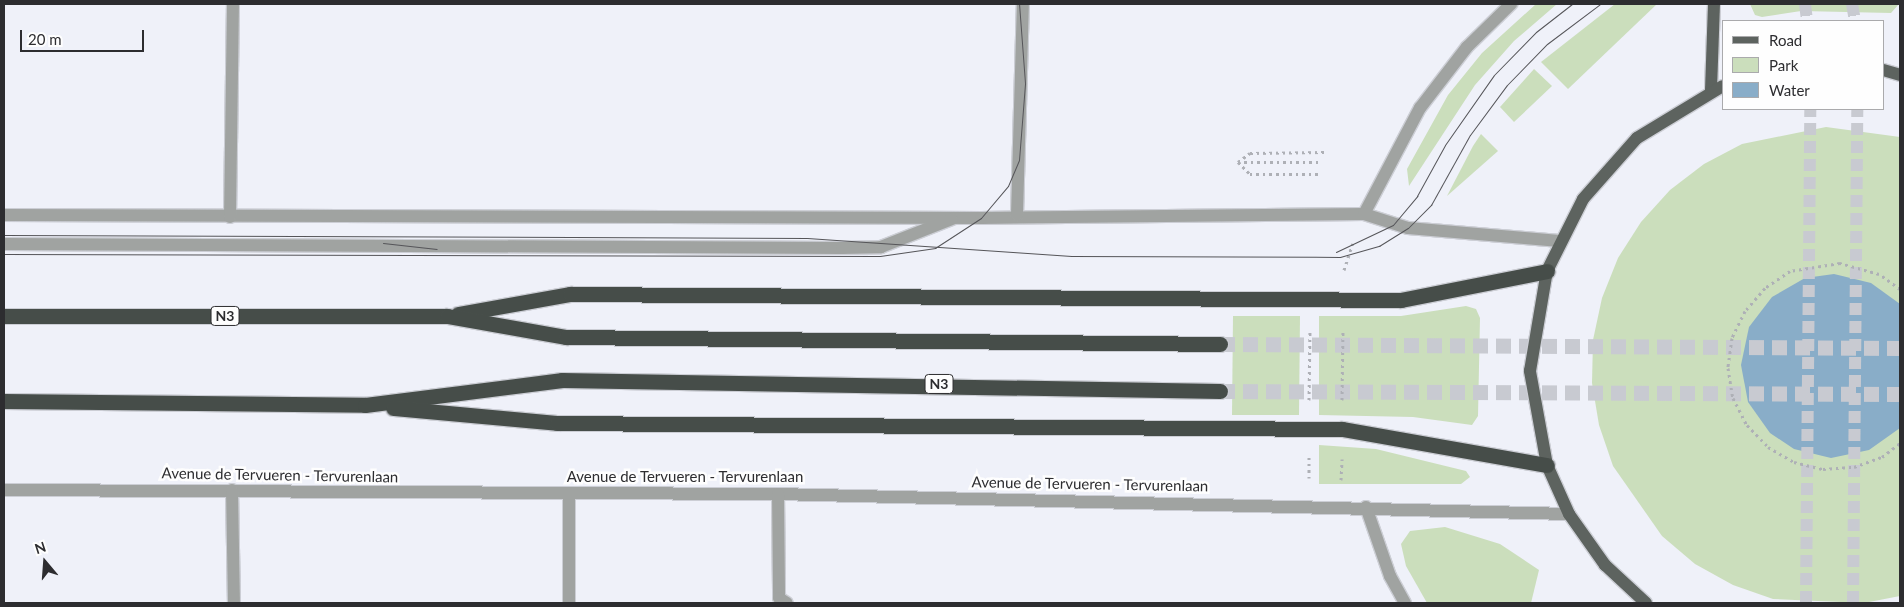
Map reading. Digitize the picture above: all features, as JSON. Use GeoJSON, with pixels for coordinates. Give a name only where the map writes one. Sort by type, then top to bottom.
{"type":"FeatureCollection","features":[{"type":"Feature","properties":{"kind":"highway"},"geometry":{"type":"LineString","coordinates":[[447,316],[570,294],[1401,300],[1547,271]]}},
{"type":"Feature","properties":{"kind":"highway","name":"N3"},"geometry":{"type":"LineString","coordinates":[[4,316],[447,316],[566,337],[1220,344]]}},
{"type":"Feature","properties":{"kind":"highway","name":"N3"},"geometry":{"type":"LineString","coordinates":[[4,401],[364,405],[562,380],[1220,390]]}},
{"type":"Feature","properties":{"kind":"highway"},"geometry":{"type":"LineString","coordinates":[[364,405],[557,423],[1342,429],[1547,465]]}},
{"type":"Feature","properties":{"kind":"main road"},"geometry":{"type":"LineString","coordinates":[[1646,603],[1605,565],[1569,514],[1547,465],[1530,371],[1547,271],[1559,241],[1583,199],[1637,138],[1717,88],[1714,4]]}},
{"type":"Feature","properties":{"kind":"main road"},"geometry":{"type":"LineString","coordinates":[[1884,70],[1900,75]]}},
{"type":"Feature","properties":{"kind":"street"},"geometry":{"type":"LineString","coordinates":[[230,217],[233,4]]}},
{"type":"Feature","properties":{"kind":"street"},"geometry":{"type":"LineString","coordinates":[[1017,215],[1023,4]]}},
{"type":"Feature","properties":{"kind":"street"},"geometry":{"type":"LineString","coordinates":[[1364,214],[1420,108],[1467,47],[1511,4]]}},
{"type":"Feature","properties":{"kind":"street"},"geometry":{"type":"LineString","coordinates":[[4,215],[954,218],[1017,215],[1364,214],[1408,228],[1559,241]]}},
{"type":"Feature","properties":{"kind":"street"},"geometry":{"type":"LineString","coordinates":[[4,244],[880,247],[954,218]]}},
{"type":"Feature","properties":{"kind":"street","name":"Avenue de Tervueren - Tervurenlaan"},"geometry":{"type":"LineString","coordinates":[[4,490],[778,494],[1366,507],[1569,514]]}},
{"type":"Feature","properties":{"kind":"street"},"geometry":{"type":"LineString","coordinates":[[232,490],[234,603]]}},
{"type":"Feature","properties":{"kind":"street"},"geometry":{"type":"LineString","coordinates":[[568,603],[569,494]]}},
{"type":"Feature","properties":{"kind":"street"},"geometry":{"type":"LineString","coordinates":[[778,494],[779,598],[787,603]]}},
{"type":"Feature","properties":{"kind":"street"},"geometry":{"type":"LineString","coordinates":[[1366,507],[1405,603]]}},
{"type":"Feature","properties":{"kind":"path"},"geometry":{"type":"LineString","coordinates":[[1238,162],[1250,153],[1324,152]]}},
{"type":"Feature","properties":{"kind":"path"},"geometry":{"type":"LineString","coordinates":[[1238,162],[1322,162]]}},
{"type":"Feature","properties":{"kind":"path"},"geometry":{"type":"LineString","coordinates":[[1238,162],[1250,174],[1321,174]]}},
{"type":"Feature","properties":{"kind":"path"},"geometry":{"type":"LineString","coordinates":[[1351,507],[1341,482],[1344,266],[1364,214]]}},
{"type":"Feature","properties":{"kind":"path"},"geometry":{"type":"LineString","coordinates":[[1900,289],[1879,274],[1840,263],[1790,272],[1765,288],[1745,311],[1732,338],[1728,368],[1733,398],[1747,425],[1768,447],[1794,462],[1823,469],[1854,467],[1882,457],[1900,443]]}},
{"type":"Feature","properties":{"kind":"path"},"geometry":{"type":"LineString","coordinates":[[1309,406],[1310,325]]}},
{"type":"Feature","properties":{"kind":"path"},"geometry":{"type":"LineString","coordinates":[[1309,454],[1310,484]]}},
{"type":"Feature","properties":{"kind":"green space"},"geometry":{"type":"Polygon","coordinates":[[[1536,4],[1557,4],[1514,41],[1475,85],[1409,186],[1407,169],[1448,95],[1482,53],[1536,4]]]}},
{"type":"Feature","properties":{"kind":"green space"},"geometry":{"type":"Polygon","coordinates":[[[1615,4],[1657,4],[1568,89],[1541,62],[1615,4]]]}},
{"type":"Feature","properties":{"kind":"green space"},"geometry":{"type":"Polygon","coordinates":[[[1750,4],[1899,4],[1891,13],[1801,11],[1762,17],[1755,15],[1750,4]]]}},
{"type":"Feature","properties":{"kind":"green space"},"geometry":{"type":"Polygon","coordinates":[[[1534,69],[1552,86],[1514,122],[1500,107],[1534,69]]]}},
{"type":"Feature","properties":{"kind":"green space"},"geometry":{"type":"Polygon","coordinates":[[[1826,127],[1900,137],[1900,596],[1864,603],[1773,599],[1733,585],[1695,564],[1662,536],[1613,466],[1599,425],[1592,383],[1593,340],[1602,298],[1618,258],[1641,222],[1670,190],[1704,164],[1742,144],[1826,127]]]}},
{"type":"Feature","properties":{"kind":"green space"},"geometry":{"type":"Polygon","coordinates":[[[1481,134],[1498,151],[1447,196],[1473,146],[1481,134]]]}},
{"type":"Feature","properties":{"kind":"green space"},"geometry":{"type":"Polygon","coordinates":[[[1466,306],[1476,309],[1480,318],[1478,416],[1472,425],[1413,417],[1319,415],[1319,316],[1401,316],[1466,306]]]}},
{"type":"Feature","properties":{"kind":"green space"},"geometry":{"type":"Polygon","coordinates":[[[1233,316],[1300,316],[1299,415],[1232,415],[1233,316]]]}},
{"type":"Feature","properties":{"kind":"green space"},"geometry":{"type":"Polygon","coordinates":[[[1319,445],[1376,449],[1466,471],[1470,477],[1461,484],[1319,484],[1319,445]]]}},
{"type":"Feature","properties":{"kind":"green space"},"geometry":{"type":"Polygon","coordinates":[[[1445,527],[1500,544],[1539,570],[1531,603],[1427,603],[1406,566],[1401,544],[1410,531],[1445,527]]]}},
{"type":"Feature","properties":{"kind":"water"},"geometry":{"type":"Polygon","coordinates":[[[1834,274],[1871,283],[1900,304],[1900,428],[1869,450],[1831,458],[1794,449],[1770,433],[1748,402],[1741,365],[1749,327],[1772,297],[1805,278],[1834,274]]]}},
{"type":"Feature","properties":{"kind":"tunnel"},"geometry":{"type":"LineString","coordinates":[[1805,4],[1807,20]]}},
{"type":"Feature","properties":{"kind":"tunnel"},"geometry":{"type":"LineString","coordinates":[[1852,4],[1855,20]]}},
{"type":"Feature","properties":{"kind":"tunnel"},"geometry":{"type":"LineString","coordinates":[[1806,603],[1810,110]]}},
{"type":"Feature","properties":{"kind":"tunnel"},"geometry":{"type":"LineString","coordinates":[[1853,603],[1857,110]]}},
{"type":"Feature","properties":{"kind":"tunnel"},"geometry":{"type":"LineString","coordinates":[[1220,344],[1900,348]]}},
{"type":"Feature","properties":{"kind":"tunnel"},"geometry":{"type":"LineString","coordinates":[[1220,391],[1900,394]]}},
{"type":"Feature","properties":{"kind":"tram line"},"geometry":{"type":"LineString","coordinates":[[4,254],[880,256],[935,248],[981,218],[1008,186],[1019,160],[1025,83],[1019,4]]}},
{"type":"Feature","properties":{"kind":"tram line"},"geometry":{"type":"LineString","coordinates":[[1336,252],[1393,225],[1417,196],[1445,145],[1494,75],[1536,32],[1572,4]]}},
{"type":"Feature","properties":{"kind":"tram line"},"geometry":{"type":"LineString","coordinates":[[4,235],[807,238],[1071,256],[1340,257],[1379,246],[1408,228],[1431,205],[1470,135],[1507,85],[1547,44],[1600,4]]}},
{"type":"Feature","properties":{"kind":"tram line"},"geometry":{"type":"LineString","coordinates":[[383,243],[437,249]]}}]}
